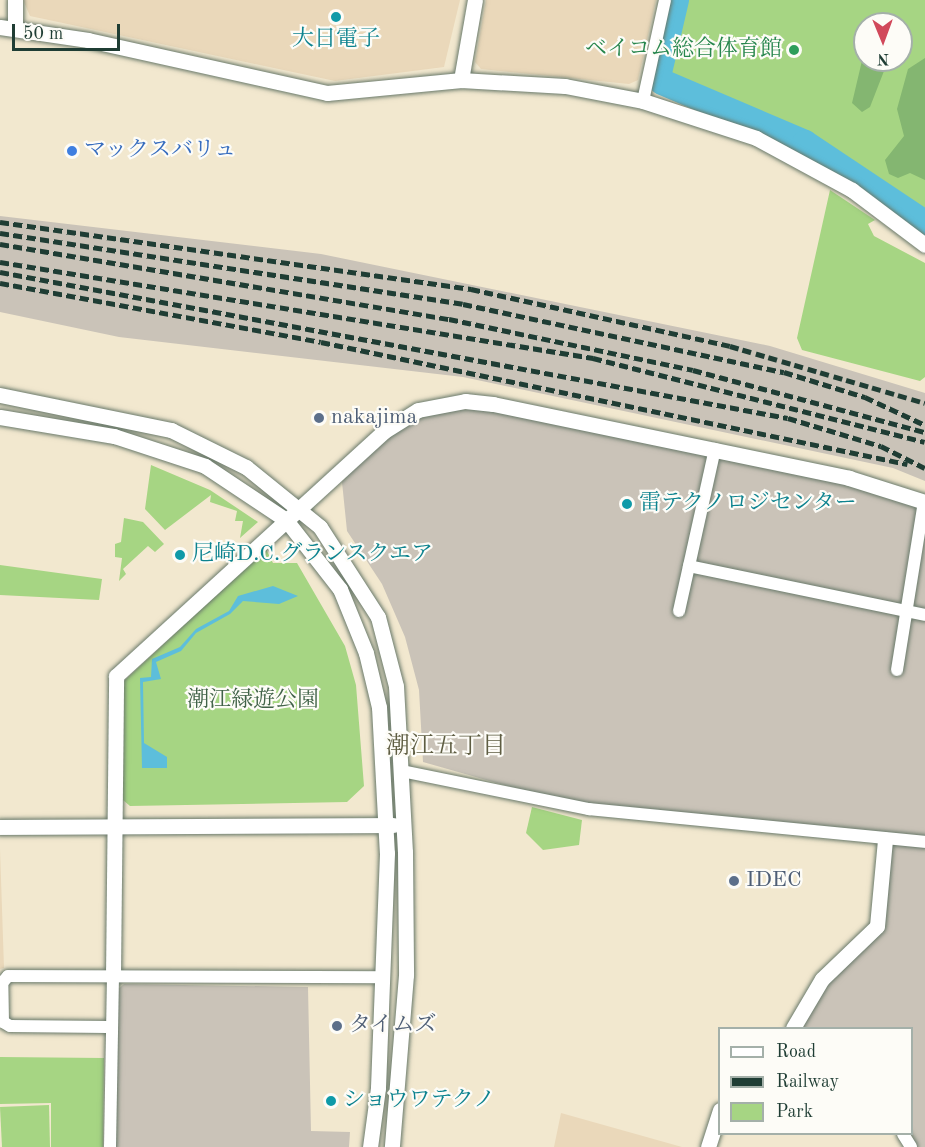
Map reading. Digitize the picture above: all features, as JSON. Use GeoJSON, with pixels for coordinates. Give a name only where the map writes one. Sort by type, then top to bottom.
{"type":"FeatureCollection","features":[{"type":"Feature","properties":{"kind":"street"},"geometry":{"type":"LineString","coordinates":[[15,0],[8,28],[327,93],[461,80],[565,87],[642,101],[756,138],[852,190],[925,245]]}},
{"type":"Feature","properties":{"kind":"street"},"geometry":{"type":"LineString","coordinates":[[461,80],[475,0]]}},
{"type":"Feature","properties":{"kind":"street"},"geometry":{"type":"LineString","coordinates":[[642,101],[665,0]]}},
{"type":"Feature","properties":{"kind":"street"},"geometry":{"type":"LineString","coordinates":[[0,396],[171,430],[246,467],[301,507],[360,582],[378,617],[396,686],[402,771],[405,825],[406,975],[392,1147]]}},
{"type":"Feature","properties":{"kind":"street"},"geometry":{"type":"LineString","coordinates":[[110,1147],[108,1027],[113,976],[116,676],[383,432],[418,410],[443,403],[493,404],[881,485],[925,502],[897,670]]}},
{"type":"Feature","properties":{"kind":"street"},"geometry":{"type":"LineString","coordinates":[[0,417],[164,450],[236,483],[286,520],[340,589],[366,653],[379,707],[385,825],[384,977],[370,1147]]}},
{"type":"Feature","properties":{"kind":"street"},"geometry":{"type":"LineString","coordinates":[[679,611],[715,449]]}},
{"type":"Feature","properties":{"kind":"street"},"geometry":{"type":"LineString","coordinates":[[689,566],[925,615]]}},
{"type":"Feature","properties":{"kind":"street"},"geometry":{"type":"LineString","coordinates":[[402,771],[589,809],[925,842]]}},
{"type":"Feature","properties":{"kind":"street"},"geometry":{"type":"LineString","coordinates":[[0,827],[405,825]]}},
{"type":"Feature","properties":{"kind":"street"},"geometry":{"type":"LineString","coordinates":[[795,1027],[822,979],[877,926],[885,839]]}},
{"type":"Feature","properties":{"kind":"street"},"geometry":{"type":"LineString","coordinates":[[108,1027],[10,1026],[3,1022],[2,983],[8,976],[384,977]]}},
{"type":"Feature","properties":{"kind":"street"},"geometry":{"type":"LineString","coordinates":[[708,1147],[718,1116]]}},
{"type":"Feature","properties":{"kind":"shaded area"},"geometry":{"type":"Polygon","coordinates":[[[23,0],[460,0],[444,67],[335,81],[30,16],[23,0]]]}},
{"type":"Feature","properties":{"kind":"shaded area"},"geometry":{"type":"Polygon","coordinates":[[[486,0],[656,0],[638,80],[629,84],[481,69],[475,62],[486,0]]]}},
{"type":"Feature","properties":{"kind":"shaded area"},"geometry":{"type":"Polygon","coordinates":[[[0,216],[321,254],[770,346],[925,393],[925,481],[893,468],[463,377],[119,337],[0,312],[0,216]]]}},
{"type":"Feature","properties":{"kind":"shaded area"},"geometry":{"type":"Polygon","coordinates":[[[465,401],[925,502],[925,1147],[914,1147],[907,1135],[913,1135],[913,1027],[794,1027],[822,979],[871,934],[885,839],[589,809],[423,762],[419,690],[405,637],[382,584],[347,531],[342,482],[383,432],[402,419],[465,401]]]}},
{"type":"Feature","properties":{"kind":"shaded area"},"geometry":{"type":"Polygon","coordinates":[[[0,849],[4,968],[0,969],[0,849]]]}},
{"type":"Feature","properties":{"kind":"shaded area"},"geometry":{"type":"Polygon","coordinates":[[[124,984],[308,987],[311,1131],[350,1132],[349,1147],[116,1147],[116,991],[124,984]]]}},
{"type":"Feature","properties":{"kind":"shaded area"},"geometry":{"type":"Polygon","coordinates":[[[561,1113],[682,1147],[554,1147],[561,1113]]]}},
{"type":"Feature","properties":{"kind":"green space"},"geometry":{"type":"Polygon","coordinates":[[[674,0],[925,0],[925,232],[874,189],[813,152],[721,108],[660,87],[674,0]]]}},
{"type":"Feature","properties":{"kind":"green space"},"geometry":{"type":"Polygon","coordinates":[[[925,58],[925,180],[910,173],[898,178],[889,174],[885,160],[904,136],[897,109],[907,72],[913,72],[913,66],[925,58]]]}},
{"type":"Feature","properties":{"kind":"green space"},"geometry":{"type":"Polygon","coordinates":[[[859,72],[884,72],[870,107],[862,112],[852,103],[859,72]]]}},
{"type":"Feature","properties":{"kind":"green space"},"geometry":{"type":"Polygon","coordinates":[[[830,190],[875,220],[868,224],[874,236],[925,263],[925,377],[920,381],[802,350],[797,338],[830,190]]]}},
{"type":"Feature","properties":{"kind":"green space"},"geometry":{"type":"Polygon","coordinates":[[[151,465],[210,490],[258,522],[240,538],[243,521],[235,521],[237,511],[210,502],[211,495],[165,530],[145,509],[151,465]]]}},
{"type":"Feature","properties":{"kind":"green space"},"geometry":{"type":"Polygon","coordinates":[[[124,518],[143,522],[164,544],[155,552],[148,546],[123,569],[126,574],[119,581],[122,558],[115,557],[115,544],[121,542],[124,518]]]}},
{"type":"Feature","properties":{"kind":"green space","name":"潮江緑遊公園"},"geometry":{"type":"Polygon","coordinates":[[[266,549],[273,563],[297,563],[345,646],[356,685],[364,786],[347,802],[130,806],[123,800],[124,681],[266,549]]]}},
{"type":"Feature","properties":{"kind":"green space"},"geometry":{"type":"Polygon","coordinates":[[[0,565],[102,579],[99,600],[0,595],[0,565]]]}},
{"type":"Feature","properties":{"kind":"green space"},"geometry":{"type":"Polygon","coordinates":[[[532,807],[582,820],[579,845],[543,850],[526,833],[532,807]]]}},
{"type":"Feature","properties":{"kind":"green space"},"geometry":{"type":"Polygon","coordinates":[[[0,1057],[104,1058],[103,1147],[51,1147],[51,1103],[0,1104],[0,1057]]]}},
{"type":"Feature","properties":{"kind":"green space"},"geometry":{"type":"Polygon","coordinates":[[[49,1105],[50,1147],[2,1147],[0,1107],[49,1105]]]}},
{"type":"Feature","properties":{"kind":"water"},"geometry":{"type":"Polygon","coordinates":[[[273,586],[298,596],[279,604],[243,601],[230,614],[196,633],[181,651],[156,662],[161,679],[143,682],[144,743],[167,757],[167,768],[142,768],[140,678],[151,677],[152,659],[180,647],[196,629],[229,611],[238,596],[273,586]]]}},
{"type":"Feature","properties":{"kind":"waterway"},"geometry":{"type":"LineString","coordinates":[[676,0],[658,77],[662,82],[805,143],[925,223]]}},
{"type":"Feature","properties":{"kind":"railway"},"geometry":{"type":"LineString","coordinates":[[0,222],[471,289],[730,346],[925,403]]}},
{"type":"Feature","properties":{"kind":"railway"},"geometry":{"type":"LineString","coordinates":[[0,233],[463,304],[784,372],[865,397],[925,425]]}},
{"type":"Feature","properties":{"kind":"railway"},"geometry":{"type":"LineString","coordinates":[[0,244],[449,319],[693,370],[925,432]]}},
{"type":"Feature","properties":{"kind":"railway"},"geometry":{"type":"LineString","coordinates":[[0,262],[593,358],[925,442]]}},
{"type":"Feature","properties":{"kind":"railway"},"geometry":{"type":"LineString","coordinates":[[0,272],[788,418],[881,446],[925,468]]}},
{"type":"Feature","properties":{"kind":"railway"},"geometry":{"type":"LineString","coordinates":[[0,283],[321,342],[907,464]]}},
{"type":"Feature","properties":{"kind":"place","name":"大日電子"},"geometry":{"type":"Point","coordinates":[336,17]}},
{"type":"Feature","properties":{"kind":"place","name":"ベイコム総合体育館"},"geometry":{"type":"Point","coordinates":[794,50]}},
{"type":"Feature","properties":{"kind":"place","name":"マックスバリュ"},"geometry":{"type":"Point","coordinates":[72,151]}},
{"type":"Feature","properties":{"kind":"place","name":"nakajima"},"geometry":{"type":"Point","coordinates":[319,418]}},
{"type":"Feature","properties":{"kind":"place","name":"雷テクノロジセンター"},"geometry":{"type":"Point","coordinates":[627,504]}},
{"type":"Feature","properties":{"kind":"place","name":"尼崎D.C.グランスクエア"},"geometry":{"type":"Point","coordinates":[180,555]}},
{"type":"Feature","properties":{"kind":"place","name":"IDEC"},"geometry":{"type":"Point","coordinates":[734,881]}},
{"type":"Feature","properties":{"kind":"place","name":"タイムズ"},"geometry":{"type":"Point","coordinates":[337,1026]}},
{"type":"Feature","properties":{"kind":"place","name":"ショウワテクノ"},"geometry":{"type":"Point","coordinates":[331,1101]}},
{"type":"Feature","properties":{"kind":"district","name":"潮江五丁目"},"geometry":{"type":"Point","coordinates":[446,748]}}]}
